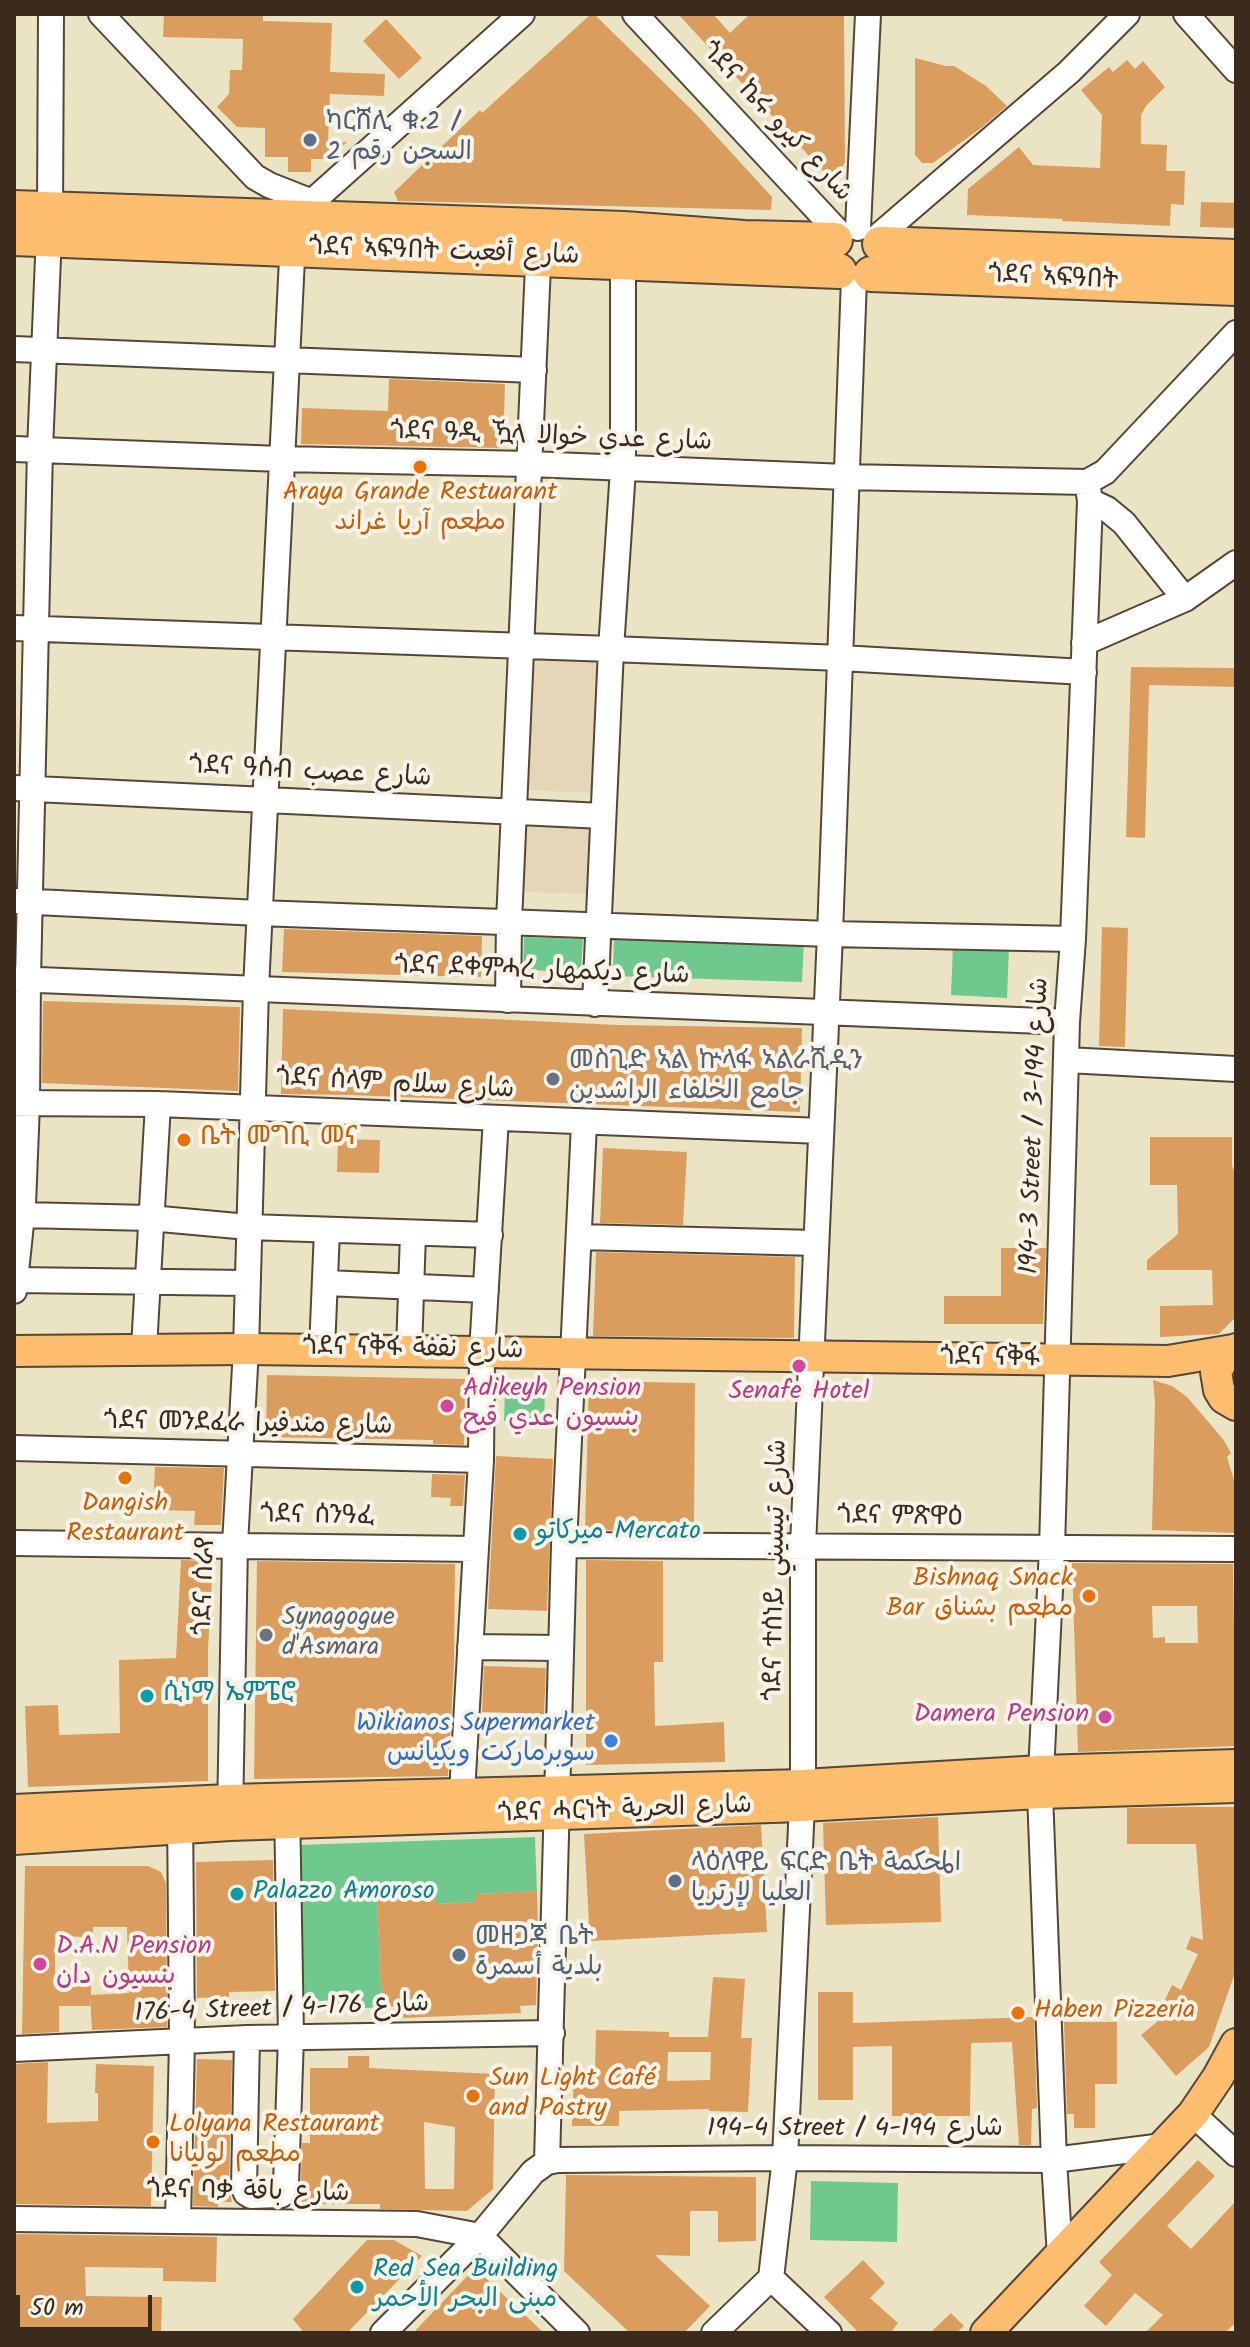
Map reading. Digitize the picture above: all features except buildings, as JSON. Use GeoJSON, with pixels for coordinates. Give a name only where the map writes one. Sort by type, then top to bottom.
{"type":"FeatureCollection","features":[{"type":"Feature","properties":{"kind":"highway"},"geometry":{"type":"LineString","coordinates":[[14,208],[49,225]]}},
{"type":"Feature","properties":{"kind":"highway","name":"ጎደና ኣፍዓበት"},"geometry":{"type":"LineString","coordinates":[[49,225],[299,223],[539,242],[623,245],[744,238],[857,251],[1142,268],[1236,288]]}},
{"type":"Feature","properties":{"kind":"highway"},"geometry":{"type":"LineString","coordinates":[[14,238],[49,225]]}},
{"type":"Feature","properties":{"kind":"highway","name":"ጎደና ኣፍዓበት"},"geometry":{"type":"LineString","coordinates":[[1142,268],[1236,257]]}},
{"type":"Feature","properties":{"kind":"main road","name":"ጎደና ናቅፋ شارع نقفة"},"geometry":{"type":"LineString","coordinates":[[14,1351],[144,1348],[811,1357]]}},
{"type":"Feature","properties":{"kind":"main road","name":"ጎደና ናቅፋ"},"geometry":{"type":"LineString","coordinates":[[811,1357],[1168,1361],[1234,1350]]}},
{"type":"Feature","properties":{"kind":"main road"},"geometry":{"type":"LineString","coordinates":[[1229,1402],[1216,1372],[1220,1363],[1234,1350]]}},
{"type":"Feature","properties":{"kind":"main road","name":"ጎደና ናቅፋ"},"geometry":{"type":"LineString","coordinates":[[1168,1361],[1205,1379],[1229,1402]]}},
{"type":"Feature","properties":{"kind":"main road","name":"ጎደና ሓርነት شارع الحرية"},"geometry":{"type":"LineString","coordinates":[[14,1839],[180,1815],[802,1795],[1040,1782],[1236,1765]]}},
{"type":"Feature","properties":{"kind":"main road","name":"ጎደና ሓርነት شارع الحرية"},"geometry":{"type":"LineString","coordinates":[[1040,1782],[1236,1787]]}},
{"type":"Feature","properties":{"kind":"main road","name":"ጎደና ሓርነት شارع الحرية"},"geometry":{"type":"LineString","coordinates":[[14,1810],[180,1815]]}},
{"type":"Feature","properties":{"kind":"main road"},"geometry":{"type":"LineString","coordinates":[[986,2333],[1193,2114],[1236,2044]]}},
{"type":"Feature","properties":{"kind":"street"},"geometry":{"type":"LineString","coordinates":[[14,1291],[20,1208],[26,629],[45,350],[51,14]]}},
{"type":"Feature","properties":{"kind":"street"},"geometry":{"type":"LineString","coordinates":[[101,14],[255,177],[269,185],[299,223],[522,14]]}},
{"type":"Feature","properties":{"kind":"street","name":"ጎደና ኬሩ شارع كيرو"},"geometry":{"type":"LineString","coordinates":[[635,14],[857,251]]}},
{"type":"Feature","properties":{"kind":"street","name":"ጎደና ተሰነይ شارع تيسيني"},"geometry":{"type":"LineString","coordinates":[[771,2278],[785,2158],[802,1795],[803,1546],[868,14]]}},
{"type":"Feature","properties":{"kind":"street"},"geometry":{"type":"LineString","coordinates":[[857,251],[1069,72],[1127,14]]}},
{"type":"Feature","properties":{"kind":"street"},"geometry":{"type":"LineString","coordinates":[[1186,14],[1236,70]]}},
{"type":"Feature","properties":{"kind":"street","name":"ጎደና ሰራየ"},"geometry":{"type":"LineString","coordinates":[[230,1812],[235,1544],[246,1349],[259,913],[281,459],[299,223]]}},
{"type":"Feature","properties":{"kind":"street"},"geometry":{"type":"LineString","coordinates":[[508,1000],[520,647],[539,242]]}},
{"type":"Feature","properties":{"kind":"street"},"geometry":{"type":"LineString","coordinates":[[595,1004],[611,649],[623,469],[623,245]]}},
{"type":"Feature","properties":{"kind":"street"},"geometry":{"type":"LineString","coordinates":[[1185,599],[1124,523],[1088,492],[1236,333]]}},
{"type":"Feature","properties":{"kind":"street"},"geometry":{"type":"LineString","coordinates":[[14,349],[534,370]]}},
{"type":"Feature","properties":{"kind":"street","name":"ጎደና ዓዲ ዃላ شارع عدي خوالا"},"geometry":{"type":"LineString","coordinates":[[14,449],[530,464],[846,477],[1088,492]]}},
{"type":"Feature","properties":{"kind":"street","name":"194-3 Street / شارع 194-3"},"geometry":{"type":"LineString","coordinates":[[1060,2256],[1040,1782],[1052,1549],[1067,1022],[1084,672],[1088,492]]}},
{"type":"Feature","properties":{"kind":"street"},"geometry":{"type":"LineString","coordinates":[[1084,643],[1185,599],[1236,563]]}},
{"type":"Feature","properties":{"kind":"street"},"geometry":{"type":"LineString","coordinates":[[26,629],[841,658],[1084,672]]}},
{"type":"Feature","properties":{"kind":"street","name":"ጎደና ዓሰብ شارع عصب"},"geometry":{"type":"LineString","coordinates":[[23,789],[603,816]]}},
{"type":"Feature","properties":{"kind":"street"},"geometry":{"type":"LineString","coordinates":[[22,902],[830,934],[1073,939]]}},
{"type":"Feature","properties":{"kind":"street","name":"ጎደና ደቀምሓረ شارع ديكمهار"},"geometry":{"type":"LineString","coordinates":[[21,979],[1067,1022]]}},
{"type":"Feature","properties":{"kind":"street"},"geometry":{"type":"LineString","coordinates":[[1067,1060],[1236,1069]]}},
{"type":"Feature","properties":{"kind":"street","name":"ጎደና ሰላም شارع سلام"},"geometry":{"type":"LineString","coordinates":[[20,1103],[158,1104],[821,1131]]}},
{"type":"Feature","properties":{"kind":"street"},"geometry":{"type":"LineString","coordinates":[[144,1348],[149,1304],[147,1281],[158,1104]]}},
{"type":"Feature","properties":{"kind":"street"},"geometry":{"type":"LineString","coordinates":[[461,1806],[496,1118]]}},
{"type":"Feature","properties":{"kind":"street"},"geometry":{"type":"LineString","coordinates":[[383,2333],[480,2236],[533,2172],[547,2162],[560,1648],[584,1123]]}},
{"type":"Feature","properties":{"kind":"street"},"geometry":{"type":"LineString","coordinates":[[20,1208],[248,1227],[490,1235]]}},
{"type":"Feature","properties":{"kind":"street"},"geometry":{"type":"LineString","coordinates":[[322,1350],[327,1230]]}},
{"type":"Feature","properties":{"kind":"street"},"geometry":{"type":"LineString","coordinates":[[409,1351],[413,1233]]}},
{"type":"Feature","properties":{"kind":"street"},"geometry":{"type":"LineString","coordinates":[[579,1237],[816,1243]]}},
{"type":"Feature","properties":{"kind":"street"},"geometry":{"type":"LineString","coordinates":[[15,1280],[247,1283]]}},
{"type":"Feature","properties":{"kind":"street"},"geometry":{"type":"LineString","coordinates":[[326,1283],[486,1290]]}},
{"type":"Feature","properties":{"kind":"street","name":"ጎደና መንደፈራ شارع مندفيرا"},"geometry":{"type":"LineString","coordinates":[[14,1448],[481,1460]]}},
{"type":"Feature","properties":{"kind":"street","name":"ጎደና ሰንዓፈ"},"geometry":{"type":"LineString","coordinates":[[14,1543],[475,1549]]}},
{"type":"Feature","properties":{"kind":"street","name":"ጎደና ምጽዋዕ"},"geometry":{"type":"LineString","coordinates":[[564,1545],[1236,1549]]}},
{"type":"Feature","properties":{"kind":"street"},"geometry":{"type":"LineString","coordinates":[[470,1647],[560,1648]]}},
{"type":"Feature","properties":{"kind":"street"},"geometry":{"type":"LineString","coordinates":[[247,2038],[244,2188],[251,2196],[281,2195],[286,2184],[291,2037],[287,1811]]}},
{"type":"Feature","properties":{"kind":"street"},"geometry":{"type":"LineString","coordinates":[[178,2221],[182,2041],[180,1815]]}},
{"type":"Feature","properties":{"kind":"street","name":"176-4 Street / شارع 176-4"},"geometry":{"type":"LineString","coordinates":[[14,2049],[247,2038],[552,2033]]}},
{"type":"Feature","properties":{"kind":"street"},"geometry":{"type":"LineString","coordinates":[[1193,2114],[1236,2154]]}},
{"type":"Feature","properties":{"kind":"street","name":"194-4 Street / شارع 194-4"},"geometry":{"type":"LineString","coordinates":[[547,2162],[785,2158],[1054,2160],[1163,2146]]}},
{"type":"Feature","properties":{"kind":"street","name":"ጎደና ባቃ شارع باقة"},"geometry":{"type":"LineString","coordinates":[[14,2219],[417,2224],[480,2236]]}},
{"type":"Feature","properties":{"kind":"street"},"geometry":{"type":"LineString","coordinates":[[480,2236],[577,2333]]}},
{"type":"Feature","properties":{"kind":"street"},"geometry":{"type":"LineString","coordinates":[[714,2333],[771,2278],[829,2333]]}},
{"type":"Feature","properties":{"kind":"shaded area"},"geometry":{"type":"Polygon","coordinates":[[[534,658],[598,661],[592,793],[528,790],[534,658]]]}},
{"type":"Feature","properties":{"kind":"shaded area"},"geometry":{"type":"Polygon","coordinates":[[[526,823],[590,826],[588,894],[524,892],[526,823]]]}},
{"type":"Feature","properties":{"kind":"green space"},"geometry":{"type":"Polygon","coordinates":[[[614,935],[804,941],[802,982],[613,976],[614,935]]]}},
{"type":"Feature","properties":{"kind":"green space"},"geometry":{"type":"Polygon","coordinates":[[[524,937],[583,939],[581,972],[523,970],[524,937]]]}},
{"type":"Feature","properties":{"kind":"green space"},"geometry":{"type":"Polygon","coordinates":[[[953,945],[1009,947],[1007,998],[951,995],[953,945]]]}},
{"type":"Feature","properties":{"kind":"green space"},"geometry":{"type":"Polygon","coordinates":[[[505,1390],[545,1391],[544,1422],[504,1421],[505,1390]]]}},
{"type":"Feature","properties":{"kind":"green space"},"geometry":{"type":"Polygon","coordinates":[[[535,1837],[537,1891],[476,1894],[476,1902],[435,1904],[434,1898],[377,1900],[382,2007],[305,2012],[298,1845],[535,1837]]]}},
{"type":"Feature","properties":{"kind":"green space"},"geometry":{"type":"Polygon","coordinates":[[[811,2181],[898,2183],[897,2242],[810,2240],[811,2181]]]}},
{"type":"Feature","properties":{"kind":"place","name":"ካርሸሊ ቁ.2 / السجن رقم 2"},"geometry":{"type":"Point","coordinates":[310,140]}},
{"type":"Feature","properties":{"kind":"place","name":"Araya Grande Restuarant مطعم آريا غراند"},"geometry":{"type":"Point","coordinates":[420,467]}},
{"type":"Feature","properties":{"kind":"place","name":"መስጊድ ኣል ኵላፋ ኣልራሺዲን جامع الخلفاء الراشدين"},"geometry":{"type":"Point","coordinates":[553,1079]}},
{"type":"Feature","properties":{"kind":"place","name":"ቤት መግቢ መና"},"geometry":{"type":"Point","coordinates":[184,1140]}},
{"type":"Feature","properties":{"kind":"place","name":"Senafe Hotel"},"geometry":{"type":"Point","coordinates":[799,1366]}},
{"type":"Feature","properties":{"kind":"place","name":"Adikeyh Pension بنسيون عدي قيح"},"geometry":{"type":"Point","coordinates":[447,1406]}},
{"type":"Feature","properties":{"kind":"place","name":"Dangish Restaurant"},"geometry":{"type":"Point","coordinates":[125,1478]}},
{"type":"Feature","properties":{"kind":"place","name":"ميركاتو Mercato"},"geometry":{"type":"Point","coordinates":[520,1534]}},
{"type":"Feature","properties":{"kind":"place","name":"Bishnaq Snack Bar مطعم بشناق"},"geometry":{"type":"Point","coordinates":[1089,1596]}},
{"type":"Feature","properties":{"kind":"place","name":"Synagogue d'Asmara"},"geometry":{"type":"Point","coordinates":[266,1635]}},
{"type":"Feature","properties":{"kind":"place","name":"ሲነማ ኤምፔሮ"},"geometry":{"type":"Point","coordinates":[147,1696]}},
{"type":"Feature","properties":{"kind":"place","name":"Damera Pension"},"geometry":{"type":"Point","coordinates":[1105,1717]}},
{"type":"Feature","properties":{"kind":"place","name":"Wikianos Supermarket سوبرماركت ويكيانس"},"geometry":{"type":"Point","coordinates":[611,1741]}},
{"type":"Feature","properties":{"kind":"place","name":"ላዕለዋይ ፍርድ ቤት المحكمة العليا لإرتريا"},"geometry":{"type":"Point","coordinates":[675,1881]}},
{"type":"Feature","properties":{"kind":"place","name":"Palazzo Amoroso"},"geometry":{"type":"Point","coordinates":[237,1894]}},
{"type":"Feature","properties":{"kind":"place","name":"መዘጋጃ ቤት بلدية أسمرة"},"geometry":{"type":"Point","coordinates":[459,1955]}},
{"type":"Feature","properties":{"kind":"place","name":"D.A.N Pension بنسيون دان"},"geometry":{"type":"Point","coordinates":[40,1964]}},
{"type":"Feature","properties":{"kind":"place","name":"Haben Pizzeria"},"geometry":{"type":"Point","coordinates":[1018,2013]}},
{"type":"Feature","properties":{"kind":"place","name":"Sun Light Café and Pastry"},"geometry":{"type":"Point","coordinates":[473,2096]}},
{"type":"Feature","properties":{"kind":"place","name":"Lolyana Restaurant مطعم لوليانا"},"geometry":{"type":"Point","coordinates":[153,2142]}},
{"type":"Feature","properties":{"kind":"place","name":"Red Sea Building مبنى البحر الأحمر"},"geometry":{"type":"Point","coordinates":[357,2287]}}]}
